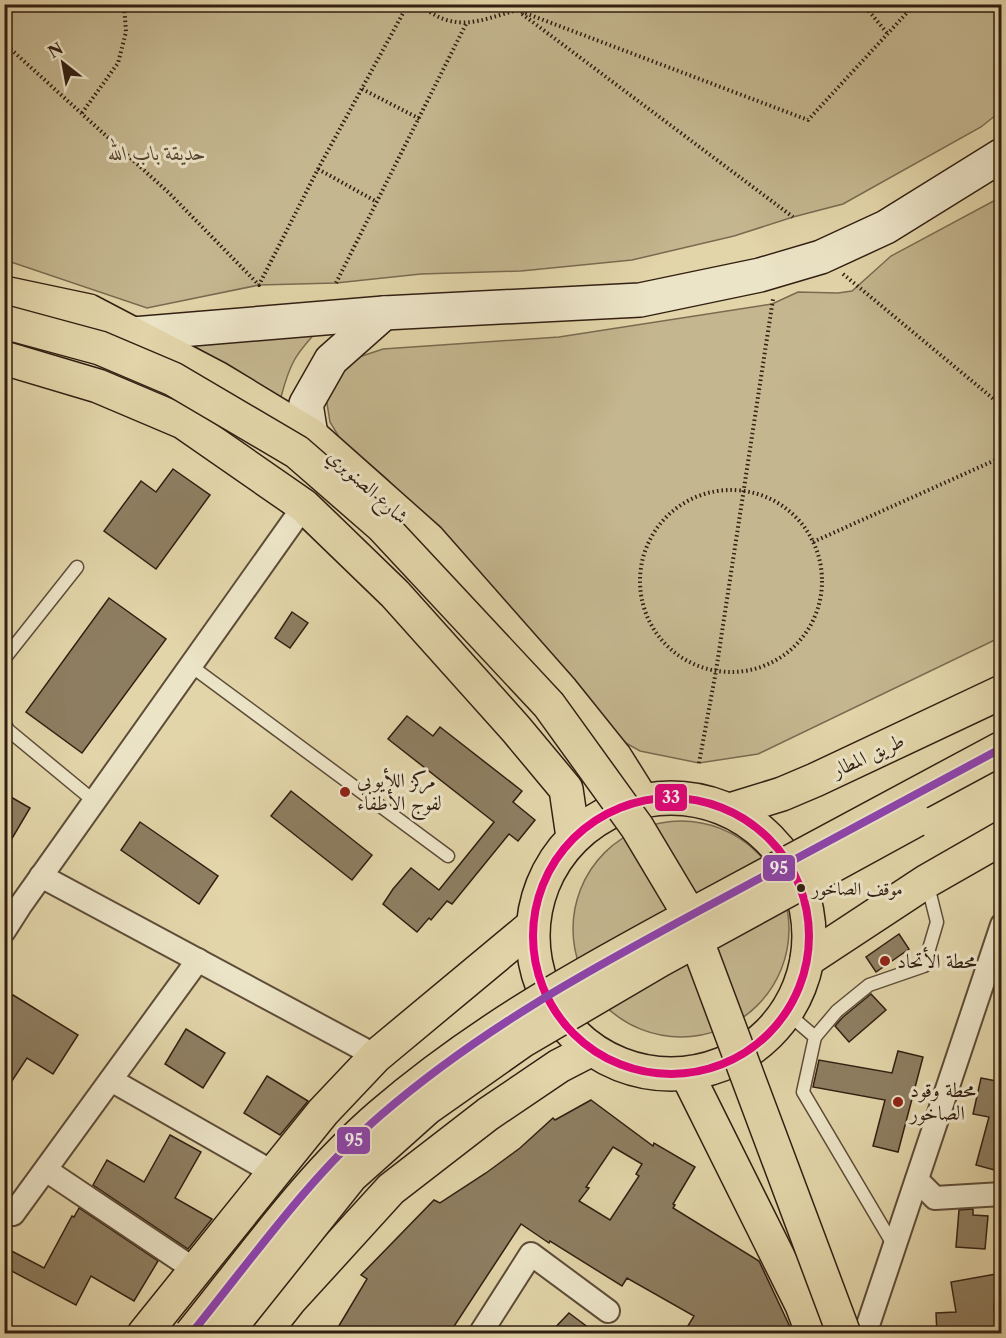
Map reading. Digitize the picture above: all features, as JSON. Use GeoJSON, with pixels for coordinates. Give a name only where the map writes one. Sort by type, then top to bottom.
{"type":"FeatureCollection","features":[{"type":"Feature","properties":{"kind":"main road"},"geometry":{"type":"LineString","coordinates":[[133,334],[384,313],[640,300],[777,270],[821,257],[886,226],[1002,156]]}},
{"type":"Feature","properties":{"kind":"main road","name":"شارع الصنوبري"},"geometry":{"type":"LineString","coordinates":[[4,293],[88,311],[216,378],[311,435],[428,539],[562,691],[615,757],[642,800]]}},
{"type":"Feature","properties":{"kind":"main road"},"geometry":{"type":"LineString","coordinates":[[311,435],[306,404],[331,360],[384,313]]}},
{"type":"Feature","properties":{"kind":"main road"},"geometry":{"type":"LineString","coordinates":[[4,322],[100,348],[173,379],[297,452],[382,526],[549,705],[637,827],[683,904],[844,1334]]}},
{"type":"Feature","properties":{"kind":"main road"},"geometry":{"type":"LineString","coordinates":[[4,334],[94,363],[168,398],[287,468],[371,539],[543,723],[624,834],[696,981],[830,1334]]}},
{"type":"Feature","properties":{"kind":"main road"},"geometry":{"type":"LineString","coordinates":[[4,358],[98,386],[183,422],[304,506],[395,594],[516,729],[566,789],[573,837]]}},
{"type":"Feature","properties":{"kind":"main road"},"geometry":{"type":"LineString","coordinates":[[516,729],[562,691]]}},
{"type":"Feature","properties":{"kind":"main road","name":"طريق المطار"},"geometry":{"type":"LineString","coordinates":[[730,810],[782,794],[815,780],[1002,692]]}},
{"type":"Feature","properties":{"kind":"main road"},"geometry":{"type":"LineString","coordinates":[[191,1334],[327,1165],[380,1116],[438,1068],[511,1017],[587,972],[1002,748]]}},
{"type":"Feature","properties":{"kind":"main road"},"geometry":{"type":"LineString","coordinates":[[225,1334],[351,1176],[427,1108],[522,1041],[650,966],[1002,774]]}},
{"type":"Feature","properties":{"kind":"main road"},"geometry":{"type":"LineString","coordinates":[[687,797],[730,810],[755,825],[768,838],[792,867],[804,897],[810,928],[807,960],[800,987],[773,1030],[735,1059],[687,1074],[653,1074],[620,1066],[590,1050],[557,1017],[537,974],[531,927],[538,894],[552,864],[573,837],[604,814],[642,800],[687,797]]}},
{"type":"Feature","properties":{"kind":"main road"},"geometry":{"type":"LineString","coordinates":[[807,960],[927,881],[1002,838]]}},
{"type":"Feature","properties":{"kind":"main road"},"geometry":{"type":"LineString","coordinates":[[144,1334],[322,1113],[376,1056],[531,927]]}},
{"type":"Feature","properties":{"kind":"main road"},"geometry":{"type":"LineString","coordinates":[[757,1044],[760,1078],[772,1115],[859,1334]]}},
{"type":"Feature","properties":{"kind":"main road"},"geometry":{"type":"LineString","coordinates":[[263,1334],[289,1301],[391,1189],[488,1114],[559,1066],[590,1050]]}},
{"type":"Feature","properties":{"kind":"main road"},"geometry":{"type":"LineString","coordinates":[[687,1074],[802,1305],[813,1334]]}},
{"type":"Feature","properties":{"kind":"street"},"geometry":{"type":"LineString","coordinates":[[4,931],[12,901],[41,876],[304,506]]}},
{"type":"Feature","properties":{"kind":"street"},"geometry":{"type":"LineString","coordinates":[[41,876],[376,1056]]}},
{"type":"Feature","properties":{"kind":"street"},"geometry":{"type":"LineString","coordinates":[[865,1334],[1002,925]]}},
{"type":"Feature","properties":{"kind":"street"},"geometry":{"type":"LineString","coordinates":[[4,1209],[13,1214],[198,960]]}},
{"type":"Feature","properties":{"kind":"street"},"geometry":{"type":"LineString","coordinates":[[111,1080],[273,1173]]}},
{"type":"Feature","properties":{"kind":"street"},"geometry":{"type":"LineString","coordinates":[[46,1170],[195,1270]]}},
{"type":"Feature","properties":{"kind":"street"},"geometry":{"type":"LineString","coordinates":[[917,1180],[934,1198],[1002,1194]]}},
{"type":"Feature","properties":{"kind":"street"},"geometry":{"type":"LineString","coordinates":[[480,1334],[531,1254],[608,1311]]}},
{"type":"Feature","properties":{"kind":"lane"},"geometry":{"type":"LineString","coordinates":[[4,658],[77,567]]}},
{"type":"Feature","properties":{"kind":"lane"},"geometry":{"type":"LineString","coordinates":[[190,666],[448,856]]}},
{"type":"Feature","properties":{"kind":"lane"},"geometry":{"type":"LineString","coordinates":[[4,722],[8,730],[94,801]]}},
{"type":"Feature","properties":{"kind":"lane"},"geometry":{"type":"LineString","coordinates":[[894,1247],[803,1092],[814,1037],[837,1011],[869,985],[924,966],[937,922],[927,881]]}},
{"type":"Feature","properties":{"kind":"lane"},"geometry":{"type":"LineString","coordinates":[[786,1012],[814,1037]]}},
{"type":"Feature","properties":{"kind":"path"},"geometry":{"type":"LineString","coordinates":[[82,113],[118,63],[126,32],[124,4]]}},
{"type":"Feature","properties":{"kind":"path"},"geometry":{"type":"LineString","coordinates":[[4,43],[169,193],[259,285],[318,169],[408,4]]}},
{"type":"Feature","properties":{"kind":"path"},"geometry":{"type":"LineString","coordinates":[[419,4],[427,11],[446,20],[466,24],[517,10],[523,4]]}},
{"type":"Feature","properties":{"kind":"path"},"geometry":{"type":"LineString","coordinates":[[863,4],[888,34]]}},
{"type":"Feature","properties":{"kind":"path"},"geometry":{"type":"LineString","coordinates":[[517,10],[808,120],[915,4]]}},
{"type":"Feature","properties":{"kind":"path"},"geometry":{"type":"LineString","coordinates":[[517,10],[793,217]]}},
{"type":"Feature","properties":{"kind":"path"},"geometry":{"type":"LineString","coordinates":[[336,283],[466,24]]}},
{"type":"Feature","properties":{"kind":"path"},"geometry":{"type":"LineString","coordinates":[[362,89],[420,119]]}},
{"type":"Feature","properties":{"kind":"path"},"geometry":{"type":"LineString","coordinates":[[318,169],[376,202]]}},
{"type":"Feature","properties":{"kind":"path"},"geometry":{"type":"LineString","coordinates":[[821,257],[858,285],[1002,406]]}},
{"type":"Feature","properties":{"kind":"path"},"geometry":{"type":"LineString","coordinates":[[699,763],[716,671],[777,270]]}},
{"type":"Feature","properties":{"kind":"path"},"geometry":{"type":"LineString","coordinates":[[813,542],[1002,457]]}},
{"type":"Feature","properties":{"kind":"path"},"geometry":{"type":"LineString","coordinates":[[743,491],[765,497],[784,508],[801,523],[813,542],[821,566],[822,591],[816,614],[803,636],[786,654],[765,666],[741,672],[716,671],[689,663],[666,646],[649,623],[640,597],[640,568],[649,541],[665,518],[688,501],[714,492],[743,491]]}},
{"type":"Feature","properties":{"kind":"green space","name":"حديقة باب الله"},"geometry":{"type":"Polygon","coordinates":[[[5,4],[1001,5],[1001,111],[981,127],[843,204],[734,236],[632,260],[521,271],[421,274],[336,283],[259,285],[147,308],[5,260],[5,4]]]}},
{"type":"Feature","properties":{"kind":"green space"},"geometry":{"type":"Polygon","coordinates":[[[1001,197],[1001,637],[758,754],[699,763],[640,751],[624,742],[464,559],[387,479],[339,437],[330,422],[326,397],[336,377],[356,358],[383,349],[559,337],[772,304],[798,292],[852,291],[891,256],[1001,197]]]}},
{"type":"Feature","properties":{"kind":"green space"},"geometry":{"type":"Polygon","coordinates":[[[319,329],[294,360],[281,397],[183,340],[319,329]]]}},
{"type":"Feature","properties":{"kind":"green space"},"geometry":{"type":"Polygon","coordinates":[[[681,821],[702,823],[722,829],[741,839],[757,853],[771,869],[781,888],[787,908],[789,929],[787,950],[781,970],[771,989],[757,1005],[741,1019],[722,1029],[702,1035],[681,1037],[660,1035],[640,1029],[621,1019],[605,1005],[591,989],[581,970],[575,950],[573,929],[575,908],[581,888],[591,869],[605,853],[621,839],[640,829],[660,823],[681,821]]]}},
{"type":"Feature","properties":{"kind":"building"},"geometry":{"type":"Polygon","coordinates":[[[173,469],[210,495],[156,569],[104,531],[141,481],[156,492],[173,469]]]}},
{"type":"Feature","properties":{"kind":"building"},"geometry":{"type":"Polygon","coordinates":[[[109,598],[166,639],[82,753],[26,712],[109,598]]]}},
{"type":"Feature","properties":{"kind":"building"},"geometry":{"type":"Polygon","coordinates":[[[292,612],[308,623],[290,648],[275,638],[292,612]]]}},
{"type":"Feature","properties":{"kind":"building"},"geometry":{"type":"Polygon","coordinates":[[[407,716],[433,736],[440,727],[522,791],[513,802],[535,820],[518,841],[509,834],[452,904],[447,901],[417,932],[383,904],[393,889],[411,868],[439,890],[494,822],[388,739],[407,716]]]}},
{"type":"Feature","properties":{"kind":"building"},"geometry":{"type":"Polygon","coordinates":[[[291,791],[372,855],[352,880],[271,816],[291,791]]]}},
{"type":"Feature","properties":{"kind":"building"},"geometry":{"type":"Polygon","coordinates":[[[4,793],[30,808],[4,852],[4,793]]]}},
{"type":"Feature","properties":{"kind":"building"},"geometry":{"type":"Polygon","coordinates":[[[140,822],[218,876],[199,904],[121,850],[140,822]]]}},
{"type":"Feature","properties":{"kind":"building"},"geometry":{"type":"Polygon","coordinates":[[[899,934],[909,949],[876,972],[866,957],[899,934]]]}},
{"type":"Feature","properties":{"kind":"building"},"geometry":{"type":"Polygon","coordinates":[[[871,994],[886,1010],[849,1042],[835,1026],[871,994]]]}},
{"type":"Feature","properties":{"kind":"building"},"geometry":{"type":"Polygon","coordinates":[[[13,995],[78,1035],[53,1074],[27,1058],[4,1093],[4,1008],[13,995]]]}},
{"type":"Feature","properties":{"kind":"building"},"geometry":{"type":"Polygon","coordinates":[[[186,1029],[225,1053],[203,1088],[165,1064],[186,1029]]]}},
{"type":"Feature","properties":{"kind":"building"},"geometry":{"type":"Polygon","coordinates":[[[898,1051],[923,1057],[898,1152],[873,1146],[885,1100],[813,1087],[819,1060],[892,1073],[898,1051]]]}},
{"type":"Feature","properties":{"kind":"building"},"geometry":{"type":"Polygon","coordinates":[[[267,1076],[308,1101],[280,1135],[244,1113],[267,1076]]]}},
{"type":"Feature","properties":{"kind":"building"},"geometry":{"type":"Polygon","coordinates":[[[981,1078],[1002,1082],[1002,1172],[976,1165],[989,1117],[973,1114],[981,1078]]]}},
{"type":"Feature","properties":{"kind":"building"},"geometry":{"type":"Polygon","coordinates":[[[591,1100],[653,1146],[654,1143],[695,1167],[673,1204],[675,1205],[673,1208],[759,1261],[791,1329],[776,1334],[683,1334],[694,1316],[627,1278],[622,1286],[521,1224],[449,1334],[334,1334],[367,1279],[361,1275],[434,1200],[440,1203],[486,1173],[520,1148],[553,1118],[555,1120],[591,1100]],[[613,1147],[579,1201],[610,1220],[639,1176],[636,1174],[642,1164],[613,1147]]]}},
{"type":"Feature","properties":{"kind":"building"},"geometry":{"type":"Polygon","coordinates":[[[170,1135],[201,1152],[175,1198],[212,1219],[188,1249],[93,1185],[107,1160],[144,1182],[170,1135]]]}},
{"type":"Feature","properties":{"kind":"building"},"geometry":{"type":"Polygon","coordinates":[[[79,1208],[158,1261],[134,1301],[91,1276],[76,1305],[4,1267],[4,1247],[44,1268],[72,1216],[74,1217],[79,1208]]]}},
{"type":"Feature","properties":{"kind":"building"},"geometry":{"type":"Polygon","coordinates":[[[973,1209],[973,1215],[988,1216],[985,1249],[956,1247],[959,1210],[973,1209]]]}},
{"type":"Feature","properties":{"kind":"building"},"geometry":{"type":"Polygon","coordinates":[[[1002,1273],[1002,1303],[994,1304],[995,1334],[937,1334],[936,1313],[956,1312],[951,1282],[1002,1273]]]}},
{"type":"Feature","properties":{"kind":"building"},"geometry":{"type":"Polygon","coordinates":[[[569,1313],[597,1334],[549,1334],[569,1313]]]}},
{"type":"Feature","properties":{"kind":"transit line","name":"95"},"geometry":{"type":"LineString","coordinates":[[191,1334],[329,1165],[381,1115],[459,1054],[499,1026],[581,976],[1002,748]]}},
{"type":"Feature","properties":{"kind":"transit line","name":"33"},"geometry":{"type":"LineString","coordinates":[[685,798],[724,808],[736,814],[759,829],[778,848],[799,883],[807,909],[809,936],[807,963],[799,989],[786,1013],[769,1034],[748,1051],[724,1064],[685,1074],[657,1074],[618,1064],[606,1058],[583,1043],[564,1024],[543,989],[535,963],[533,922],[543,883],[549,871],[564,848],[583,829],[618,808],[644,800],[685,798]]}},
{"type":"Feature","properties":{"kind":"place","name":"مركز اللأيوبي لفوج الأطفاء"},"geometry":{"type":"Point","coordinates":[345,792]}},
{"type":"Feature","properties":{"kind":"place","name":"موقف الصاخور"},"geometry":{"type":"Point","coordinates":[801,888]}},
{"type":"Feature","properties":{"kind":"place","name":"محطة الأتحاد"},"geometry":{"type":"Point","coordinates":[885,961]}},
{"type":"Feature","properties":{"kind":"place","name":"محطة وقود الصاخور"},"geometry":{"type":"Point","coordinates":[898,1102]}}]}
